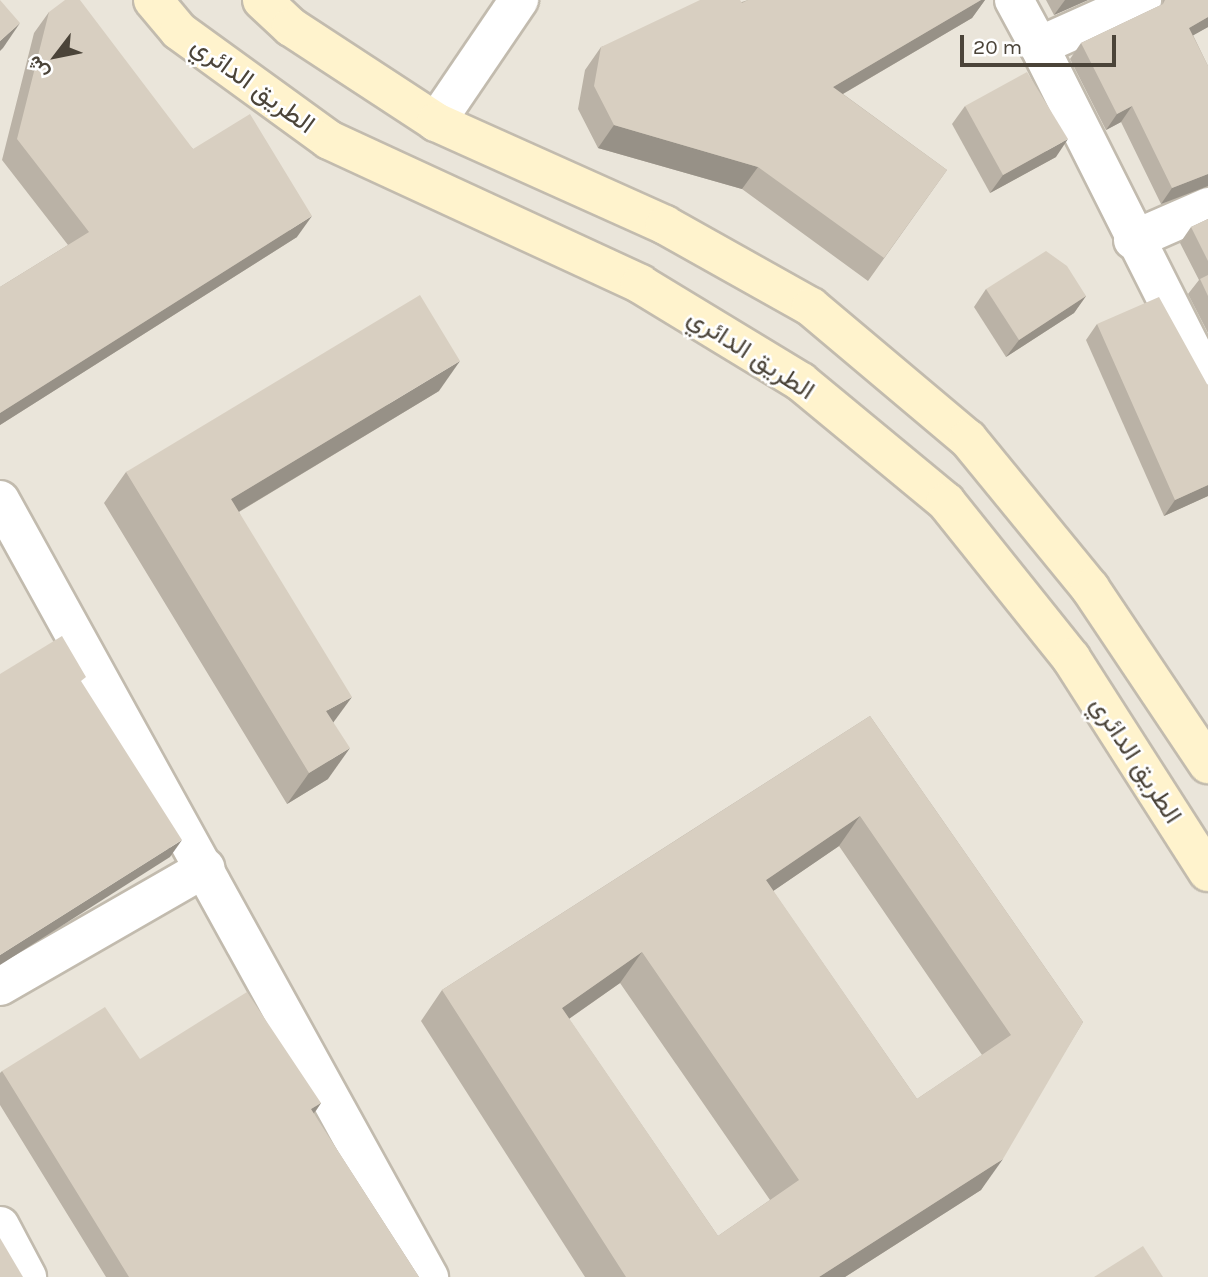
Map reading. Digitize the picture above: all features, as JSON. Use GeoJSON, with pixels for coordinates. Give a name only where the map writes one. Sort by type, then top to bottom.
{"type":"FeatureCollection","features":[{"type":"Feature","properties":{"kind":"main road","name":"الطريق الدائري"},"geometry":{"type":"LineString","coordinates":[[153,0],[179,30],[329,141],[640,284],[812,391],[946,502],[1071,658],[1208,872]]}},
{"type":"Feature","properties":{"kind":"main road"},"geometry":{"type":"LineString","coordinates":[[262,0],[291,27],[436,122],[665,225],[811,307],[968,439],[1090,587],[1208,764]]}},
{"type":"Feature","properties":{"kind":"street"},"geometry":{"type":"LineString","coordinates":[[436,122],[519,0]]}},
{"type":"Feature","properties":{"kind":"street"},"geometry":{"type":"LineString","coordinates":[[1014,0],[1133,240],[1208,382]]}},
{"type":"Feature","properties":{"kind":"street"},"geometry":{"type":"LineString","coordinates":[[1039,46],[1142,0]]}},
{"type":"Feature","properties":{"kind":"street"},"geometry":{"type":"LineString","coordinates":[[1133,240],[1208,207]]}},
{"type":"Feature","properties":{"kind":"street"},"geometry":{"type":"LineString","coordinates":[[0,500],[429,1277]]}},
{"type":"Feature","properties":{"kind":"street"},"geometry":{"type":"LineString","coordinates":[[0,986],[205,868]]}},
{"type":"Feature","properties":{"kind":"street"},"geometry":{"type":"LineString","coordinates":[[0,1226],[27,1277]]}},
{"type":"Feature","properties":{"kind":"shaded area"},"geometry":{"type":"Polygon","coordinates":[[[0,0],[1208,0],[1208,1277],[0,1277],[0,0]]]}},
{"type":"Feature","properties":{"kind":"building"},"geometry":{"type":"Polygon","coordinates":[[[0,0],[20,23],[0,41],[0,0]]]}},
{"type":"Feature","properties":{"kind":"building"},"geometry":{"type":"Polygon","coordinates":[[[65,0],[80,0],[193,149],[250,114],[312,216],[0,413],[0,287],[89,232],[17,139],[49,12],[65,0]]]}},
{"type":"Feature","properties":{"kind":"building"},"geometry":{"type":"Polygon","coordinates":[[[700,0],[740,0],[742,3],[748,0],[981,0],[833,87],[947,170],[884,258],[758,167],[614,125],[594,86],[601,47],[700,0]]]}},
{"type":"Feature","properties":{"kind":"building"},"geometry":{"type":"Polygon","coordinates":[[[1165,0],[1208,0],[1208,17],[1189,28],[1208,66],[1208,174],[1172,188],[1132,106],[1117,114],[1081,43],[1163,4],[1165,0]]]}},
{"type":"Feature","properties":{"kind":"building"},"geometry":{"type":"Polygon","coordinates":[[[1027,72],[1068,139],[1003,175],[965,106],[1027,72]]]}},
{"type":"Feature","properties":{"kind":"building"},"geometry":{"type":"Polygon","coordinates":[[[1208,219],[1208,261],[1191,227],[1208,219]]]}},
{"type":"Feature","properties":{"kind":"building"},"geometry":{"type":"Polygon","coordinates":[[[1046,251],[1067,266],[1086,296],[1019,340],[986,289],[1046,251]]]}},
{"type":"Feature","properties":{"kind":"building"},"geometry":{"type":"Polygon","coordinates":[[[1208,275],[1208,296],[1200,279],[1208,275]]]}},
{"type":"Feature","properties":{"kind":"building"},"geometry":{"type":"Polygon","coordinates":[[[420,295],[460,361],[231,499],[352,697],[326,711],[350,748],[309,773],[126,472],[420,295]]]}},
{"type":"Feature","properties":{"kind":"building"},"geometry":{"type":"Polygon","coordinates":[[[1159,297],[1208,385],[1208,485],[1175,500],[1097,324],[1159,297]]]}},
{"type":"Feature","properties":{"kind":"building"},"geometry":{"type":"Polygon","coordinates":[[[62,636],[86,677],[81,681],[182,840],[0,955],[0,674],[62,636]]]}},
{"type":"Feature","properties":{"kind":"building"},"geometry":{"type":"Polygon","coordinates":[[[870,716],[1083,1022],[1003,1159],[819,1277],[626,1277],[442,990],[870,716]],[[860,816],[766,880],[917,1099],[1011,1035],[860,816]],[[642,952],[562,1008],[718,1236],[799,1180],[642,952]]]}},
{"type":"Feature","properties":{"kind":"building"},"geometry":{"type":"Polygon","coordinates":[[[247,992],[321,1103],[311,1109],[419,1277],[129,1277],[2,1071],[105,1007],[140,1059],[247,992]]]}},
{"type":"Feature","properties":{"kind":"building"},"geometry":{"type":"Polygon","coordinates":[[[0,1238],[23,1277],[0,1277],[0,1238]]]}},
{"type":"Feature","properties":{"kind":"building"},"geometry":{"type":"Polygon","coordinates":[[[1143,1246],[1163,1277],[1094,1277],[1143,1246]]]}}]}
